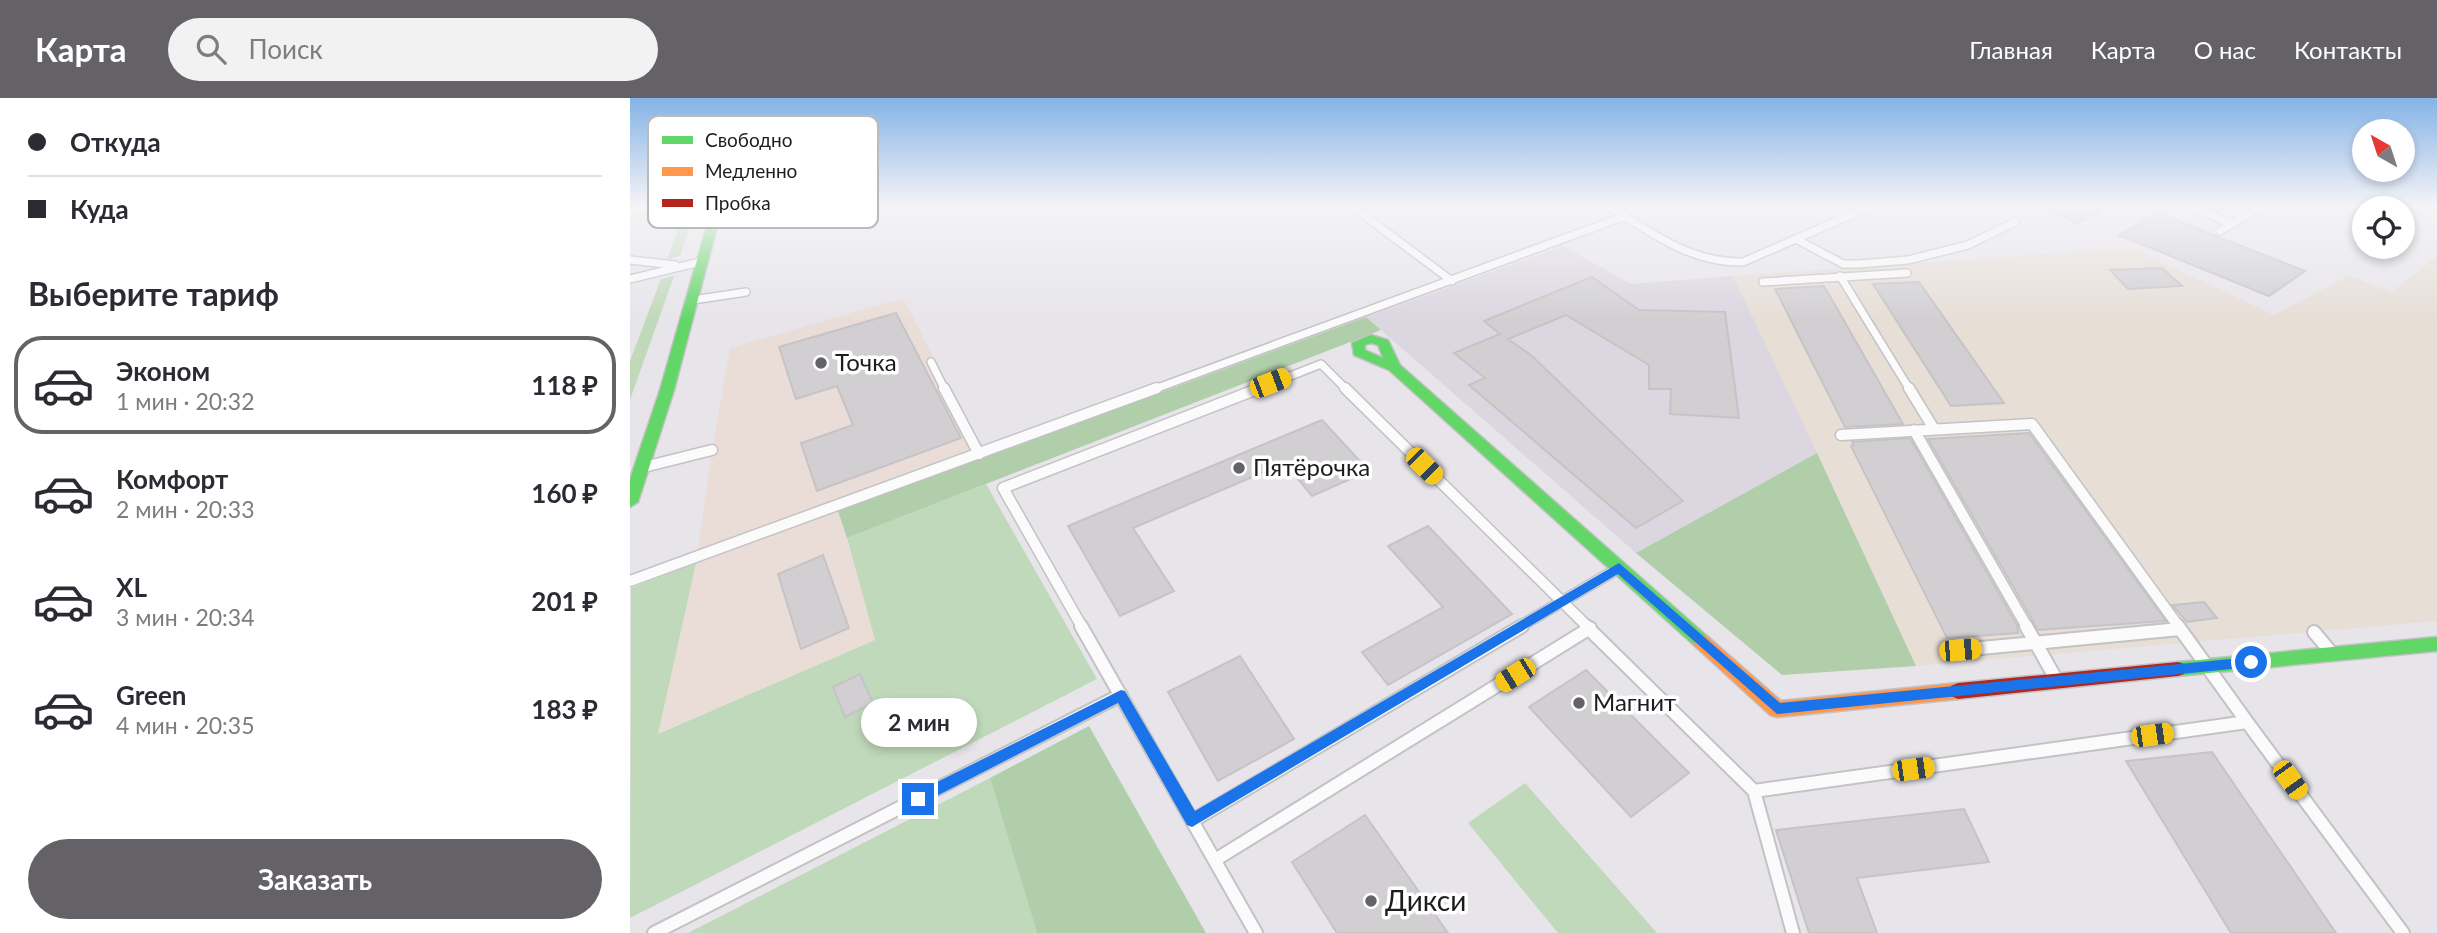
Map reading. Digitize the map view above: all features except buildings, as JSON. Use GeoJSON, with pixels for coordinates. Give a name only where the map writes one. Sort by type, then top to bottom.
{"type":"FeatureCollection","features":[{"type":"Feature","properties":{"kind":"street"},"geometry":{"type":"LineString","coordinates":[[630,502],[639,462],[693,300],[709,243]]}},
{"type":"Feature","properties":{"kind":"street"},"geometry":{"type":"LineString","coordinates":[[1394,367],[1777,709],[2437,644]]}},
{"type":"Feature","properties":{"kind":"lane"},"geometry":{"type":"LineString","coordinates":[[1401,243],[1452,281]]}},
{"type":"Feature","properties":{"kind":"lane"},"geometry":{"type":"LineString","coordinates":[[630,582],[1553,243]]}},
{"type":"Feature","properties":{"kind":"lane"},"geometry":{"type":"LineString","coordinates":[[1671,243],[1696,258],[1726,264],[1743,262],[1787,243]]}},
{"type":"Feature","properties":{"kind":"lane"},"geometry":{"type":"LineString","coordinates":[[1803,243],[1843,264],[1908,260],[1972,243]]}},
{"type":"Feature","properties":{"kind":"lane"},"geometry":{"type":"LineString","coordinates":[[630,260],[682,266]]}},
{"type":"Feature","properties":{"kind":"lane"},"geometry":{"type":"LineString","coordinates":[[630,279],[705,260]]}},
{"type":"Feature","properties":{"kind":"lane"},"geometry":{"type":"LineString","coordinates":[[1762,282],[1908,273]]}},
{"type":"Feature","properties":{"kind":"lane"},"geometry":{"type":"LineString","coordinates":[[1840,276],[1934,429]]}},
{"type":"Feature","properties":{"kind":"lane"},"geometry":{"type":"LineString","coordinates":[[693,300],[746,292]]}},
{"type":"Feature","properties":{"kind":"lane"},"geometry":{"type":"LineString","coordinates":[[931,362],[979,454]]}},
{"type":"Feature","properties":{"kind":"lane"},"geometry":{"type":"LineString","coordinates":[[1256,933],[1003,488],[1321,364],[1754,791],[1793,933]]}},
{"type":"Feature","properties":{"kind":"lane"},"geometry":{"type":"LineString","coordinates":[[1841,435],[2032,424],[2206,667],[2403,933]]}},
{"type":"Feature","properties":{"kind":"lane"},"geometry":{"type":"LineString","coordinates":[[1914,430],[2058,681]]}},
{"type":"Feature","properties":{"kind":"lane"},"geometry":{"type":"LineString","coordinates":[[639,462],[712,450]]}},
{"type":"Feature","properties":{"kind":"lane"},"geometry":{"type":"LineString","coordinates":[[1192,821],[1619,568]]}},
{"type":"Feature","properties":{"kind":"lane"},"geometry":{"type":"LineString","coordinates":[[1215,860],[1590,628]]}},
{"type":"Feature","properties":{"kind":"lane"},"geometry":{"type":"LineString","coordinates":[[1960,650],[2180,629]]}},
{"type":"Feature","properties":{"kind":"lane"},"geometry":{"type":"LineString","coordinates":[[2314,632],[2333,654]]}},
{"type":"Feature","properties":{"kind":"lane"},"geometry":{"type":"LineString","coordinates":[[654,933],[1121,695]]}},
{"type":"Feature","properties":{"kind":"lane"},"geometry":{"type":"LineString","coordinates":[[1754,791],[2247,722]]}},
{"type":"Feature","properties":{"kind":"shaded area"},"geometry":{"type":"Polygon","coordinates":[[[1563,246],[1631,284],[1733,276],[1817,453],[1636,553],[1366,317],[1563,246]]]}},
{"type":"Feature","properties":{"kind":"shaded area"},"geometry":{"type":"Polygon","coordinates":[[[2132,248],[2274,315],[2349,276],[2392,292],[2437,256],[2437,621],[1916,666],[1733,276],[2132,248]]]}},
{"type":"Feature","properties":{"kind":"shaded area"},"geometry":{"type":"Polygon","coordinates":[[[903,298],[984,456],[839,511],[875,640],[657,734],[696,563],[730,348],[903,298]]]}},
{"type":"Feature","properties":{"kind":"green space"},"geometry":{"type":"Polygon","coordinates":[[[673,243],[685,243],[680,256],[667,259],[673,243]]]}},
{"type":"Feature","properties":{"kind":"green space"},"geometry":{"type":"Polygon","coordinates":[[[674,276],[630,400],[630,361],[661,279],[674,276]]]}},
{"type":"Feature","properties":{"kind":"green space"},"geometry":{"type":"Polygon","coordinates":[[[1366,317],[1381,330],[847,538],[838,511],[1366,317]]]}},
{"type":"Feature","properties":{"kind":"green space"},"geometry":{"type":"Polygon","coordinates":[[[1817,453],[1916,666],[1782,675],[1636,553],[1817,453]]]}},
{"type":"Feature","properties":{"kind":"green space"},"geometry":{"type":"Polygon","coordinates":[[[986,484],[1097,679],[630,918],[631,588],[696,563],[658,734],[875,640],[847,538],[986,484]]]}},
{"type":"Feature","properties":{"kind":"green space"},"geometry":{"type":"Polygon","coordinates":[[[1089,726],[1206,933],[1037,933],[990,778],[1089,726]]]}},
{"type":"Feature","properties":{"kind":"green space"},"geometry":{"type":"Polygon","coordinates":[[[990,778],[1037,933],[688,933],[990,778]]]}},
{"type":"Feature","properties":{"kind":"green space"},"geometry":{"type":"Polygon","coordinates":[[[1525,783],[1657,933],[1558,933],[1468,823],[1525,783]]]}},
{"type":"Feature","properties":{"kind":"traffic: fast"},"geometry":{"type":"LineString","coordinates":[[630,502],[667,390],[707,243]]}},
{"type":"Feature","properties":{"kind":"traffic: fast"},"geometry":{"type":"LineString","coordinates":[[1394,367],[1383,343],[1371,339],[1358,343],[1359,352],[1394,367],[1702,642]]}},
{"type":"Feature","properties":{"kind":"traffic: fast"},"geometry":{"type":"LineString","coordinates":[[2178,669],[2437,644]]}},
{"type":"Feature","properties":{"kind":"traffic: slow"},"geometry":{"type":"LineString","coordinates":[[1702,642],[1777,709],[1958,691]]}},
{"type":"Feature","properties":{"kind":"traffic: jam"},"geometry":{"type":"LineString","coordinates":[[1958,691],[2178,669]]}},
{"type":"Feature","properties":{"kind":"place","name":"Точка"},"geometry":{"type":"Point","coordinates":[821,363]}},
{"type":"Feature","properties":{"kind":"place","name":"Пятёрочка"},"geometry":{"type":"Point","coordinates":[1239,468]}},
{"type":"Feature","properties":{"kind":"place","name":"Магнит"},"geometry":{"type":"Point","coordinates":[1579,703]}},
{"type":"Feature","properties":{"kind":"place","name":"Дикси"},"geometry":{"type":"Point","coordinates":[1371,901]}},
{"type":"Feature","properties":{"kind":"route"},"geometry":{"type":"LineString","coordinates":[[918,799],[1121,695],[1192,821],[1619,568],[1777,709],[2251,662]]}}]}
